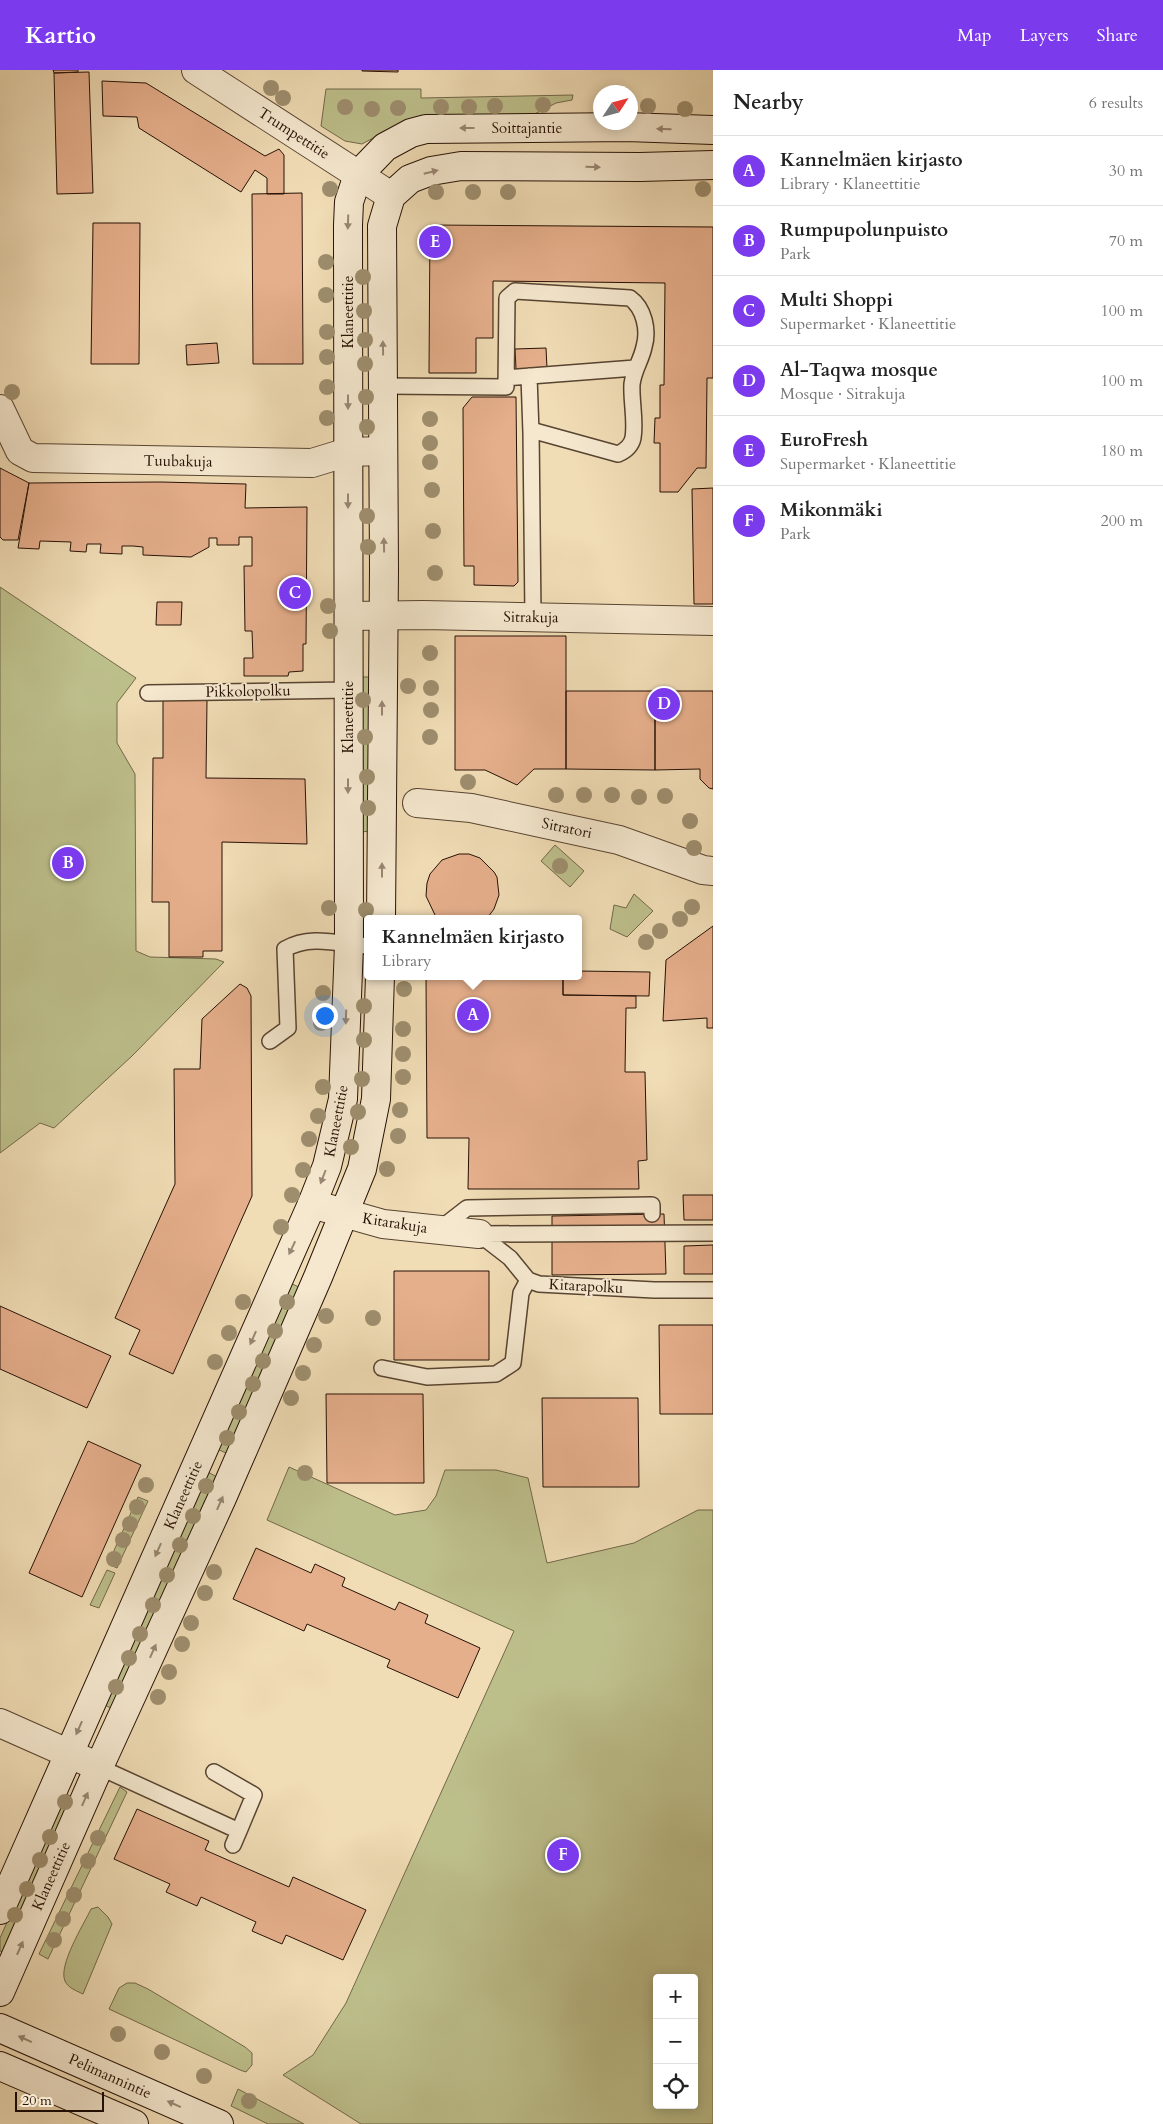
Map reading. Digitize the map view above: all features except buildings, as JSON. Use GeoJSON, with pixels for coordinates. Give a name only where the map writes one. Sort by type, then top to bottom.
{"type":"FeatureCollection","features":[{"type":"Feature","properties":{"kind":"street","name":"Trumpettitie"},"geometry":{"type":"LineString","coordinates":[[196,70],[391,196]]}},
{"type":"Feature","properties":{"kind":"street","name":"Soittajantie"},"geometry":{"type":"LineString","coordinates":[[358,175],[385,147],[411,133],[426,129],[626,127],[713,130]]}},
{"type":"Feature","properties":{"kind":"street"},"geometry":{"type":"LineString","coordinates":[[382,915],[384,386],[382,226],[391,196],[410,179],[430,171],[461,166],[640,167],[713,165]]}},
{"type":"Feature","properties":{"kind":"street","name":"Klaneettitie"},"geometry":{"type":"LineString","coordinates":[[0,1910],[312,1204],[327,1166],[343,1099],[359,945],[348,690],[350,616],[348,226],[349,202],[358,175]]}},
{"type":"Feature","properties":{"kind":"street","name":"Tuubakuja"},"geometry":{"type":"LineString","coordinates":[[0,409],[20,451],[33,458],[312,463],[348,452],[383,451]]}},
{"type":"Feature","properties":{"kind":"street","name":"Sitrakuja"},"geometry":{"type":"LineString","coordinates":[[350,616],[533,617],[713,621]]}},
{"type":"Feature","properties":{"kind":"street","name":"Sitratori"},"geometry":{"type":"LineString","coordinates":[[417,803],[472,808],[619,840],[703,870],[713,871]]}},
{"type":"Feature","properties":{"kind":"street","name":"Klaneettitie"},"geometry":{"type":"LineString","coordinates":[[0,1992],[99,1767],[222,1498],[345,1214],[362,1169],[376,1099],[380,980]]}},
{"type":"Feature","properties":{"kind":"street","name":"Kitarakuja"},"geometry":{"type":"LineString","coordinates":[[312,1204],[383,1224],[479,1234]]}},
{"type":"Feature","properties":{"kind":"street"},"geometry":{"type":"LineString","coordinates":[[0,1723],[99,1767]]}},
{"type":"Feature","properties":{"kind":"street","name":"Pelimannintie"},"geometry":{"type":"LineString","coordinates":[[0,2028],[219,2124]]}},
{"type":"Feature","properties":{"kind":"street"},"geometry":{"type":"LineString","coordinates":[[0,2066],[134,2124]]}},
{"type":"Feature","properties":{"kind":"lane"},"geometry":{"type":"LineString","coordinates":[[384,386],[506,387],[507,298],[515,292],[630,298],[638,304],[644,321],[645,345],[635,368],[632,385],[633,438],[630,447],[618,454],[531,430],[531,432]]}},
{"type":"Feature","properties":{"kind":"lane"},"geometry":{"type":"LineString","coordinates":[[506,378],[635,368]]}},
{"type":"Feature","properties":{"kind":"lane"},"geometry":{"type":"LineString","coordinates":[[529,376],[533,617]]}},
{"type":"Feature","properties":{"kind":"lane","name":"Pikkolopolku"},"geometry":{"type":"LineString","coordinates":[[148,693],[348,690]]}},
{"type":"Feature","properties":{"kind":"lane"},"geometry":{"type":"LineString","coordinates":[[270,1041],[288,1028],[284,949],[296,942],[311,940],[359,945]]}},
{"type":"Feature","properties":{"kind":"lane"},"geometry":{"type":"LineString","coordinates":[[440,1230],[467,1208],[652,1205],[652,1214]]}},
{"type":"Feature","properties":{"kind":"lane"},"geometry":{"type":"LineString","coordinates":[[479,1234],[552,1235],[713,1232]]}},
{"type":"Feature","properties":{"kind":"lane","name":"Kitarapolku"},"geometry":{"type":"LineString","coordinates":[[479,1234],[510,1258],[528,1280],[538,1284],[644,1290],[713,1290]]}},
{"type":"Feature","properties":{"kind":"lane"},"geometry":{"type":"LineString","coordinates":[[382,1368],[428,1377],[496,1374],[513,1363],[522,1293],[528,1280]]}},
{"type":"Feature","properties":{"kind":"lane"},"geometry":{"type":"LineString","coordinates":[[99,1767],[239,1831]]}},
{"type":"Feature","properties":{"kind":"lane"},"geometry":{"type":"LineString","coordinates":[[214,1772],[254,1795],[233,1845]]}},
{"type":"Feature","properties":{"kind":"green space"},"geometry":{"type":"Polygon","coordinates":[[[326,89],[421,89],[421,98],[573,95],[572,100],[556,103],[529,117],[420,119],[401,123],[362,144],[345,141],[321,126],[326,89]]]}},
{"type":"Feature","properties":{"kind":"green space"},"geometry":{"type":"Polygon","coordinates":[[[0,587],[136,678],[117,703],[117,743],[135,774],[136,951],[150,957],[216,959],[224,962],[132,1056],[54,1128],[40,1123],[0,1153],[0,587]]]}},
{"type":"Feature","properties":{"kind":"green space"},"geometry":{"type":"Polygon","coordinates":[[[358,677],[372,677],[373,831],[359,832],[358,677]]]}},
{"type":"Feature","properties":{"kind":"green space"},"geometry":{"type":"Polygon","coordinates":[[[555,845],[584,871],[570,887],[541,861],[555,845]]]}},
{"type":"Feature","properties":{"kind":"green space"},"geometry":{"type":"Polygon","coordinates":[[[634,894],[653,911],[627,937],[610,929],[614,905],[626,908],[634,894]]]}},
{"type":"Feature","properties":{"kind":"green space"},"geometry":{"type":"Polygon","coordinates":[[[288,1282],[303,1289],[228,1454],[213,1447],[288,1282]]]}},
{"type":"Feature","properties":{"kind":"green space"},"geometry":{"type":"Polygon","coordinates":[[[289,1467],[395,1515],[426,1510],[436,1496],[445,1470],[496,1470],[528,1478],[547,1563],[634,1543],[698,1510],[713,1510],[713,2124],[361,2124],[283,2075],[313,2055],[346,2003],[514,1631],[267,1520],[289,1467]]]}},
{"type":"Feature","properties":{"kind":"green space"},"geometry":{"type":"Polygon","coordinates":[[[208,1472],[217,1477],[111,1708],[102,1704],[208,1472]]]}},
{"type":"Feature","properties":{"kind":"green space"},"geometry":{"type":"Polygon","coordinates":[[[138,1497],[148,1501],[117,1568],[108,1564],[138,1497]]]}},
{"type":"Feature","properties":{"kind":"green space"},"geometry":{"type":"Polygon","coordinates":[[[107,1570],[115,1573],[99,1608],[90,1605],[107,1570]]]}},
{"type":"Feature","properties":{"kind":"green space"},"geometry":{"type":"Polygon","coordinates":[[[120,1787],[127,1792],[48,1959],[39,1954],[120,1787]]]}},
{"type":"Feature","properties":{"kind":"green space"},"geometry":{"type":"Polygon","coordinates":[[[65,1793],[74,1798],[3,1952],[0,1951],[0,1938],[65,1793]]]}},
{"type":"Feature","properties":{"kind":"green space"},"geometry":{"type":"Polygon","coordinates":[[[98,1907],[112,1924],[83,1994],[66,1983],[65,1965],[91,1909],[98,1907]]]}},
{"type":"Feature","properties":{"kind":"green space"},"geometry":{"type":"Polygon","coordinates":[[[127,1983],[135,1983],[148,1989],[245,2047],[252,2053],[252,2065],[246,2072],[240,2070],[109,2009],[119,1988],[127,1983]]]}},
{"type":"Feature","properties":{"kind":"green space"},"geometry":{"type":"Polygon","coordinates":[[[238,2089],[304,2124],[268,2124],[231,2106],[238,2089]]]}},
{"type":"Feature","properties":{"kind":"place","name":"EuroFresh"},"geometry":{"type":"Point","coordinates":[435,242]}},
{"type":"Feature","properties":{"kind":"place","name":"Multi Shoppi"},"geometry":{"type":"Point","coordinates":[295,593]}},
{"type":"Feature","properties":{"kind":"place","name":"Al-Taqwa mosque"},"geometry":{"type":"Point","coordinates":[664,704]}},
{"type":"Feature","properties":{"kind":"place","name":"Rumpupolunpuisto"},"geometry":{"type":"Point","coordinates":[68,863]}},
{"type":"Feature","properties":{"kind":"place","name":"Kannelmäen kirjasto"},"geometry":{"type":"Point","coordinates":[473,1015]}},
{"type":"Feature","properties":{"kind":"place","name":"Mikonmäki"},"geometry":{"type":"Point","coordinates":[563,1855]}}]}
